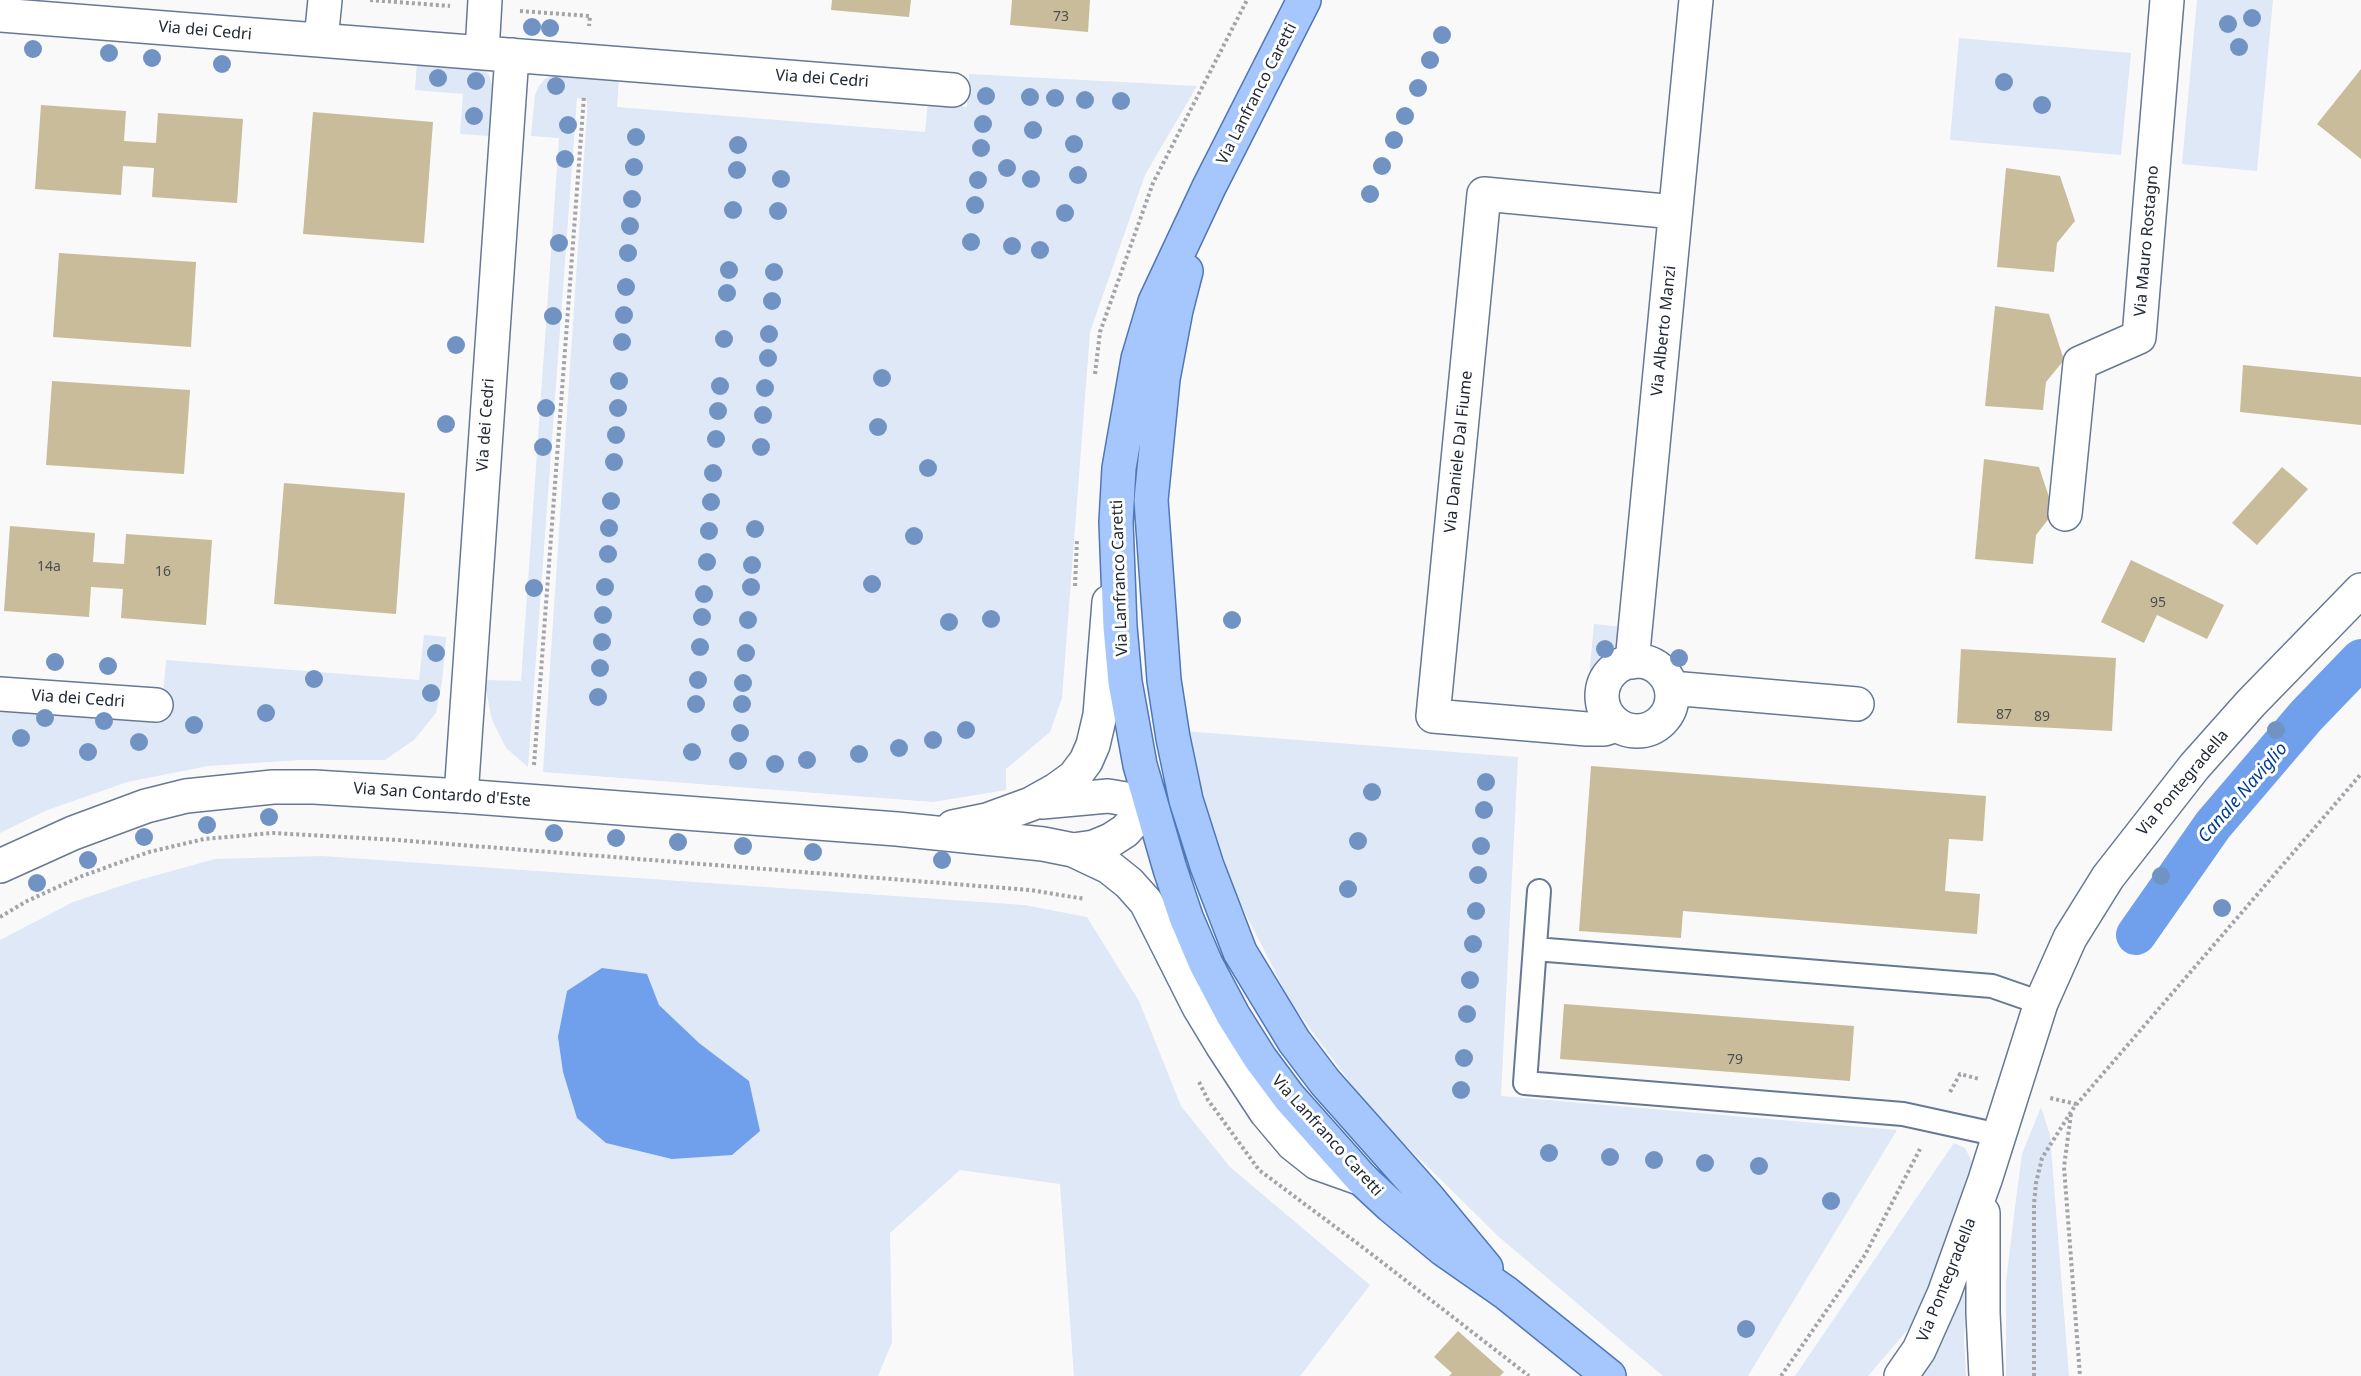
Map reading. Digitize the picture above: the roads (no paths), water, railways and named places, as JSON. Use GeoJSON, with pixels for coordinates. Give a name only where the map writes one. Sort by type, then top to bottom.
{"type":"FeatureCollection","features":[{"type":"Feature","properties":{"kind":"main road","name":"Via Lanfranco Caretti"},"geometry":{"type":"LineString","coordinates":[[1304,0],[1209,188],[1155,302],[1128,410],[1119,468],[1116,522],[1120,627],[1125,682],[1138,755],[1150,803],[1186,917],[1206,964],[1233,1015],[1289,1097],[1362,1179],[1390,1206],[1443,1249],[1506,1293],[1609,1376]]}},
{"type":"Feature","properties":{"kind":"main road","name":"Via Lanfranco Caretti"},"geometry":{"type":"LineString","coordinates":[[1209,188],[1176,310],[1165,367],[1151,500],[1164,680],[1185,794],[1207,866],[1240,952],[1294,1041],[1325,1082],[1463,1237],[1506,1293]]}},
{"type":"Feature","properties":{"kind":"main road"},"geometry":{"type":"LineString","coordinates":[[1150,803],[1185,794]]}},
{"type":"Feature","properties":{"kind":"street"},"geometry":{"type":"LineString","coordinates":[[321,40],[325,0]]}},
{"type":"Feature","properties":{"kind":"street","name":"Via Alberto Manzi"},"geometry":{"type":"LineString","coordinates":[[1632,662],[1696,0]]}},
{"type":"Feature","properties":{"kind":"street","name":"Via Mauro Rostagno"},"geometry":{"type":"LineString","coordinates":[[2065,514],[2080,363],[2139,337],[2167,0]]}},
{"type":"Feature","properties":{"kind":"street","name":"Via dei Cedri"},"geometry":{"type":"LineString","coordinates":[[461,796],[497,54],[485,4]]}},
{"type":"Feature","properties":{"kind":"street","name":"Via dei Cedri"},"geometry":{"type":"LineString","coordinates":[[20,11],[321,40],[953,90]]}},
{"type":"Feature","properties":{"kind":"street","name":"Via Daniele Dal Fiume"},"geometry":{"type":"LineString","coordinates":[[1617,725],[1604,729],[1587,729],[1433,716],[1484,194],[1676,212]]}},
{"type":"Feature","properties":{"kind":"street","name":"Via San Contardo d'Este"},"geometry":{"type":"LineString","coordinates":[[1031,804],[1074,777],[1086,761],[1093,745],[1100,715],[1116,522]]}},
{"type":"Feature","properties":{"kind":"street","name":"Via Pontegradella"},"geometry":{"type":"LineString","coordinates":[[1901,1376],[1919,1350],[1944,1294],[2000,1135],[2041,1003],[2056,966],[2082,918],[2135,841],[2235,720],[2361,590]]}},
{"type":"Feature","properties":{"kind":"street"},"geometry":{"type":"LineString","coordinates":[[1632,662],[1650,664],[1662,672],[1671,688],[1671,706],[1660,723],[1646,730],[1633,730],[1617,725],[1606,713],[1603,705],[1606,680],[1623,664],[1632,662]]}},
{"type":"Feature","properties":{"kind":"street"},"geometry":{"type":"LineString","coordinates":[[1671,688],[1857,704]]}},
{"type":"Feature","properties":{"kind":"street","name":"Via dei Cedri"},"geometry":{"type":"LineString","coordinates":[[0,694],[156,705]]}},
{"type":"Feature","properties":{"kind":"street","name":"Via San Contardo d'Este"},"geometry":{"type":"LineString","coordinates":[[0,866],[73,833],[146,806],[186,796],[283,787],[461,796],[897,829],[1043,844],[1072,850],[1109,867],[1129,883],[1146,902],[1199,1007],[1222,1046],[1266,1112],[1293,1144],[1317,1163],[1362,1179]]}},
{"type":"Feature","properties":{"kind":"street","name":"Via San Contardo d'Este"},"geometry":{"type":"LineString","coordinates":[[897,829],[965,826],[1031,804],[1069,798],[1108,796],[1150,803]]}},
{"type":"Feature","properties":{"kind":"street","name":"Via San Contardo d'Este"},"geometry":{"type":"LineString","coordinates":[[1072,850],[1094,847],[1111,840],[1125,831],[1150,803]]}},
{"type":"Feature","properties":{"kind":"street","name":"Via Pontegradella"},"geometry":{"type":"LineString","coordinates":[[1985,1180],[1982,1237],[1986,1376]]}},
{"type":"Feature","properties":{"kind":"lane"},"geometry":{"type":"LineString","coordinates":[[1539,891],[1525,1083],[1903,1114],[2000,1135]]}},
{"type":"Feature","properties":{"kind":"lane"},"geometry":{"type":"LineString","coordinates":[[1535,949],[1992,986],[2041,1003]]}},
{"type":"Feature","properties":{"kind":"water"},"geometry":{"type":"Polygon","coordinates":[[[602,968],[647,974],[659,1005],[699,1043],[749,1081],[760,1131],[732,1155],[672,1159],[606,1143],[577,1118],[563,1072],[558,1037],[567,991],[602,968]]]}},
{"type":"Feature","properties":{"kind":"waterway","name":"Canale Naviglio"},"geometry":{"type":"LineString","coordinates":[[2136,935],[2213,825],[2306,716],[2361,659]]}}]}
